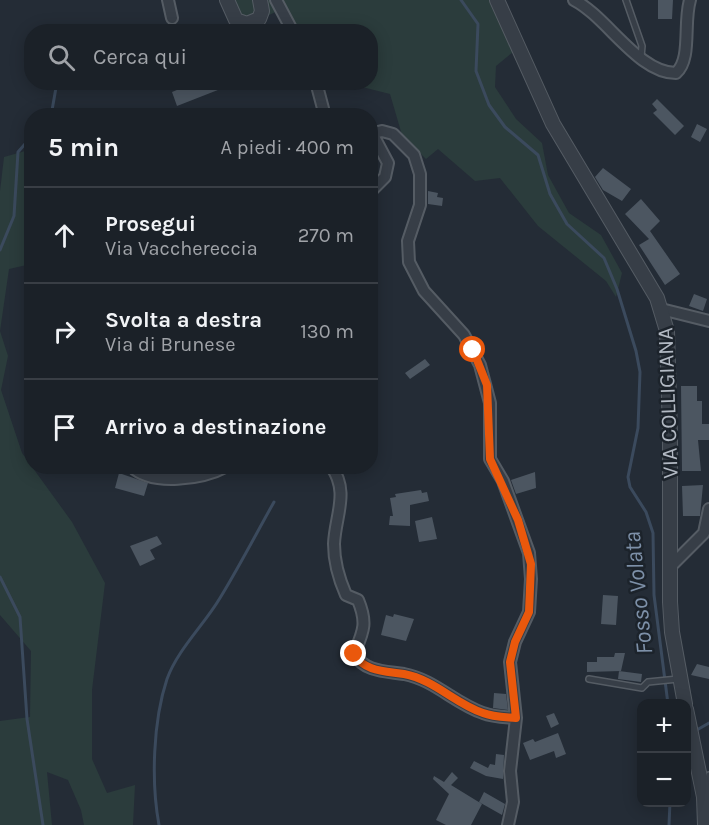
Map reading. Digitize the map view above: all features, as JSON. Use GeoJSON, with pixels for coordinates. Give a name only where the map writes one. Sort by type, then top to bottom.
{"type":"FeatureCollection","features":[{"type":"Feature","properties":{"kind":"street"},"geometry":{"type":"LineString","coordinates":[[168,0],[172,18]]}},
{"type":"Feature","properties":{"kind":"street"},"geometry":{"type":"LineString","coordinates":[[227,0],[236,20],[247,24],[259,20],[262,11],[260,0]]}},
{"type":"Feature","properties":{"kind":"street"},"geometry":{"type":"LineString","coordinates":[[276,0],[289,24]]}},
{"type":"Feature","properties":{"kind":"street","name":"VIA COLLIGIANA"},"geometry":{"type":"LineString","coordinates":[[497,0],[553,123],[661,309],[667,332],[668,352],[671,622],[684,699]]}},
{"type":"Feature","properties":{"kind":"street"},"geometry":{"type":"LineString","coordinates":[[574,0],[589,8],[641,59],[668,74],[676,74],[683,68],[687,53],[685,32],[690,0]]}},
{"type":"Feature","properties":{"kind":"street"},"geometry":{"type":"LineString","coordinates":[[318,90],[323,108]]}},
{"type":"Feature","properties":{"kind":"street"},"geometry":{"type":"LineString","coordinates":[[378,132],[393,134],[414,155],[420,174],[420,205],[408,241],[409,262],[424,291],[464,335],[480,365],[490,404],[490,459],[502,482],[529,553],[531,579],[529,612],[515,642],[510,662],[516,718],[510,771],[513,802],[508,825]]}},
{"type":"Feature","properties":{"kind":"street"},"geometry":{"type":"LineString","coordinates":[[378,146],[388,163],[385,177],[378,184]]}},
{"type":"Feature","properties":{"kind":"street"},"geometry":{"type":"LineString","coordinates":[[661,309],[709,321]]}},
{"type":"Feature","properties":{"kind":"street"},"geometry":{"type":"LineString","coordinates":[[140,474],[161,480],[196,474]]}},
{"type":"Feature","properties":{"kind":"street"},"geometry":{"type":"LineString","coordinates":[[336,474],[341,482],[343,496],[337,518],[334,555],[346,595],[358,600],[364,620],[364,634],[354,654],[359,662],[373,669],[405,674],[435,684],[455,699],[482,713],[516,718]]}},
{"type":"Feature","properties":{"kind":"street"},"geometry":{"type":"LineString","coordinates":[[669,568],[704,533],[709,508]]}},
{"type":"Feature","properties":{"kind":"street"},"geometry":{"type":"LineString","coordinates":[[691,731],[704,797],[705,825]]}},
{"type":"Feature","properties":{"kind":"lane"},"geometry":{"type":"LineString","coordinates":[[626,0],[642,46],[641,59]]}},
{"type":"Feature","properties":{"kind":"lane"},"geometry":{"type":"LineString","coordinates":[[589,680],[642,688],[648,682],[680,678]]}},
{"type":"Feature","properties":{"kind":"lane"},"geometry":{"type":"LineString","coordinates":[[704,797],[709,775]]}},
{"type":"Feature","properties":{"kind":"shaded area"},"geometry":{"type":"Polygon","coordinates":[[[232,0],[489,0],[513,52],[496,66],[495,87],[516,119],[542,143],[548,175],[569,213],[601,235],[622,273],[616,297],[606,281],[538,226],[500,178],[475,181],[438,149],[426,159],[402,135],[390,94],[374,90],[378,90],[378,24],[294,24],[284,8],[265,17],[242,19],[232,0]]]}},
{"type":"Feature","properties":{"kind":"shaded area"},"geometry":{"type":"Polygon","coordinates":[[[24,151],[24,266],[9,269],[0,331],[0,191],[4,157],[24,151]]]}},
{"type":"Feature","properties":{"kind":"shaded area"},"geometry":{"type":"Polygon","coordinates":[[[0,331],[8,356],[1,390],[24,456],[24,474],[37,474],[72,522],[105,583],[92,690],[92,759],[107,793],[135,785],[133,825],[84,825],[81,810],[68,780],[47,772],[52,825],[0,825],[0,721],[30,717],[31,651],[0,615],[0,331]]]}},
{"type":"Feature","properties":{"kind":"building"},"geometry":{"type":"Polygon","coordinates":[[[658,0],[673,0],[672,19],[658,19],[658,0]]]}},
{"type":"Feature","properties":{"kind":"building"},"geometry":{"type":"Polygon","coordinates":[[[177,90],[218,90],[177,106],[172,92],[177,90]]]}},
{"type":"Feature","properties":{"kind":"building"},"geometry":{"type":"Polygon","coordinates":[[[657,99],[684,126],[675,135],[653,113],[657,110],[652,104],[657,99]]]}},
{"type":"Feature","properties":{"kind":"building"},"geometry":{"type":"Polygon","coordinates":[[[697,124],[707,129],[700,142],[691,137],[697,124]]]}},
{"type":"Feature","properties":{"kind":"building"},"geometry":{"type":"Polygon","coordinates":[[[603,168],[631,189],[622,201],[603,190],[595,177],[603,168]]]}},
{"type":"Feature","properties":{"kind":"building"},"geometry":{"type":"Polygon","coordinates":[[[428,191],[438,193],[437,197],[443,198],[442,206],[428,204],[428,191]]]}},
{"type":"Feature","properties":{"kind":"building"},"geometry":{"type":"Polygon","coordinates":[[[641,199],[660,221],[650,231],[680,274],[665,285],[639,245],[649,239],[625,214],[641,199]]]}},
{"type":"Feature","properties":{"kind":"building"},"geometry":{"type":"Polygon","coordinates":[[[694,294],[707,299],[703,311],[689,306],[694,294]]]}},
{"type":"Feature","properties":{"kind":"building"},"geometry":{"type":"Polygon","coordinates":[[[425,359],[430,365],[410,379],[405,373],[425,359]]]}},
{"type":"Feature","properties":{"kind":"building"},"geometry":{"type":"Polygon","coordinates":[[[681,386],[697,386],[697,401],[702,401],[702,424],[709,424],[709,440],[698,440],[701,471],[682,471],[681,386]]]}},
{"type":"Feature","properties":{"kind":"building"},"geometry":{"type":"Polygon","coordinates":[[[535,472],[536,488],[516,494],[511,480],[535,472]]]}},
{"type":"Feature","properties":{"kind":"building"},"geometry":{"type":"Polygon","coordinates":[[[119,474],[148,483],[144,496],[115,488],[119,474]]]}},
{"type":"Feature","properties":{"kind":"building"},"geometry":{"type":"Polygon","coordinates":[[[703,485],[700,516],[683,516],[682,486],[703,485]]]}},
{"type":"Feature","properties":{"kind":"building"},"geometry":{"type":"Polygon","coordinates":[[[421,490],[422,493],[427,492],[429,501],[410,505],[410,526],[389,525],[390,516],[393,516],[390,498],[396,497],[395,494],[421,490]]]}},
{"type":"Feature","properties":{"kind":"building"},"geometry":{"type":"Polygon","coordinates":[[[432,517],[437,539],[419,542],[415,521],[432,517]]]}},
{"type":"Feature","properties":{"kind":"building"},"geometry":{"type":"Polygon","coordinates":[[[157,536],[162,544],[150,550],[155,559],[140,566],[130,546],[157,536]]]}},
{"type":"Feature","properties":{"kind":"building"},"geometry":{"type":"Polygon","coordinates":[[[603,595],[618,596],[616,625],[601,624],[603,595]]]}},
{"type":"Feature","properties":{"kind":"building"},"geometry":{"type":"Polygon","coordinates":[[[394,614],[414,619],[406,641],[381,635],[386,615],[393,617],[394,614]]]}},
{"type":"Feature","properties":{"kind":"building"},"geometry":{"type":"Polygon","coordinates":[[[615,653],[625,653],[621,671],[587,672],[587,662],[597,662],[597,657],[614,657],[615,653]]]}},
{"type":"Feature","properties":{"kind":"building"},"geometry":{"type":"Polygon","coordinates":[[[697,664],[709,667],[709,679],[691,675],[697,664]]]}},
{"type":"Feature","properties":{"kind":"building"},"geometry":{"type":"Polygon","coordinates":[[[619,671],[642,674],[641,682],[618,679],[619,671]]]}},
{"type":"Feature","properties":{"kind":"building"},"geometry":{"type":"Polygon","coordinates":[[[494,693],[506,694],[508,710],[493,708],[494,693]]]}},
{"type":"Feature","properties":{"kind":"building"},"geometry":{"type":"Polygon","coordinates":[[[554,713],[559,724],[551,728],[546,716],[554,713]]]}},
{"type":"Feature","properties":{"kind":"building"},"geometry":{"type":"Polygon","coordinates":[[[558,733],[566,754],[556,758],[554,751],[530,760],[523,743],[533,739],[535,742],[558,733]]]}},
{"type":"Feature","properties":{"kind":"building"},"geometry":{"type":"Polygon","coordinates":[[[496,754],[504,755],[503,779],[486,776],[470,768],[474,761],[488,768],[490,764],[495,765],[496,754]]]}},
{"type":"Feature","properties":{"kind":"building"},"geometry":{"type":"Polygon","coordinates":[[[452,772],[458,778],[451,785],[482,804],[471,825],[446,825],[436,820],[449,794],[433,779],[434,776],[444,782],[452,772]]]}},
{"type":"Feature","properties":{"kind":"building"},"geometry":{"type":"Polygon","coordinates":[[[484,792],[505,804],[502,815],[479,802],[484,792]]]}},
{"type":"Feature","properties":{"kind":"waterway","name":"Fosso Volata"},"geometry":{"type":"LineString","coordinates":[[461,0],[478,24],[476,71],[489,105],[505,127],[538,155],[550,194],[567,224],[604,258],[617,289],[636,351],[640,372],[638,428],[628,477],[630,487],[646,512],[653,533],[654,595],[667,699]]}},
{"type":"Feature","properties":{"kind":"waterway"},"geometry":{"type":"LineString","coordinates":[[52,108],[56,90]]}},
{"type":"Feature","properties":{"kind":"waterway"},"geometry":{"type":"LineString","coordinates":[[0,250],[14,216],[18,152],[24,145]]}},
{"type":"Feature","properties":{"kind":"waterway"},"geometry":{"type":"LineString","coordinates":[[159,825],[154,771],[156,732],[167,679],[184,647],[214,608],[274,502]]}},
{"type":"Feature","properties":{"kind":"waterway"},"geometry":{"type":"LineString","coordinates":[[0,577],[20,617],[27,719],[43,825]]}},
{"type":"Feature","properties":{"kind":"waterway"},"geometry":{"type":"LineString","coordinates":[[695,731],[709,723]]}},
{"type":"Feature","properties":{"kind":"waterway"},"geometry":{"type":"LineString","coordinates":[[669,825],[670,807]]}},
{"type":"Feature","properties":{"kind":"route"},"geometry":{"type":"LineString","coordinates":[[354,654],[359,662],[373,669],[405,674],[435,684],[455,699],[482,713],[516,718],[510,662],[515,642],[528,617],[531,597],[531,564],[518,520],[490,459],[490,404],[487,385],[473,350]]}}]}
